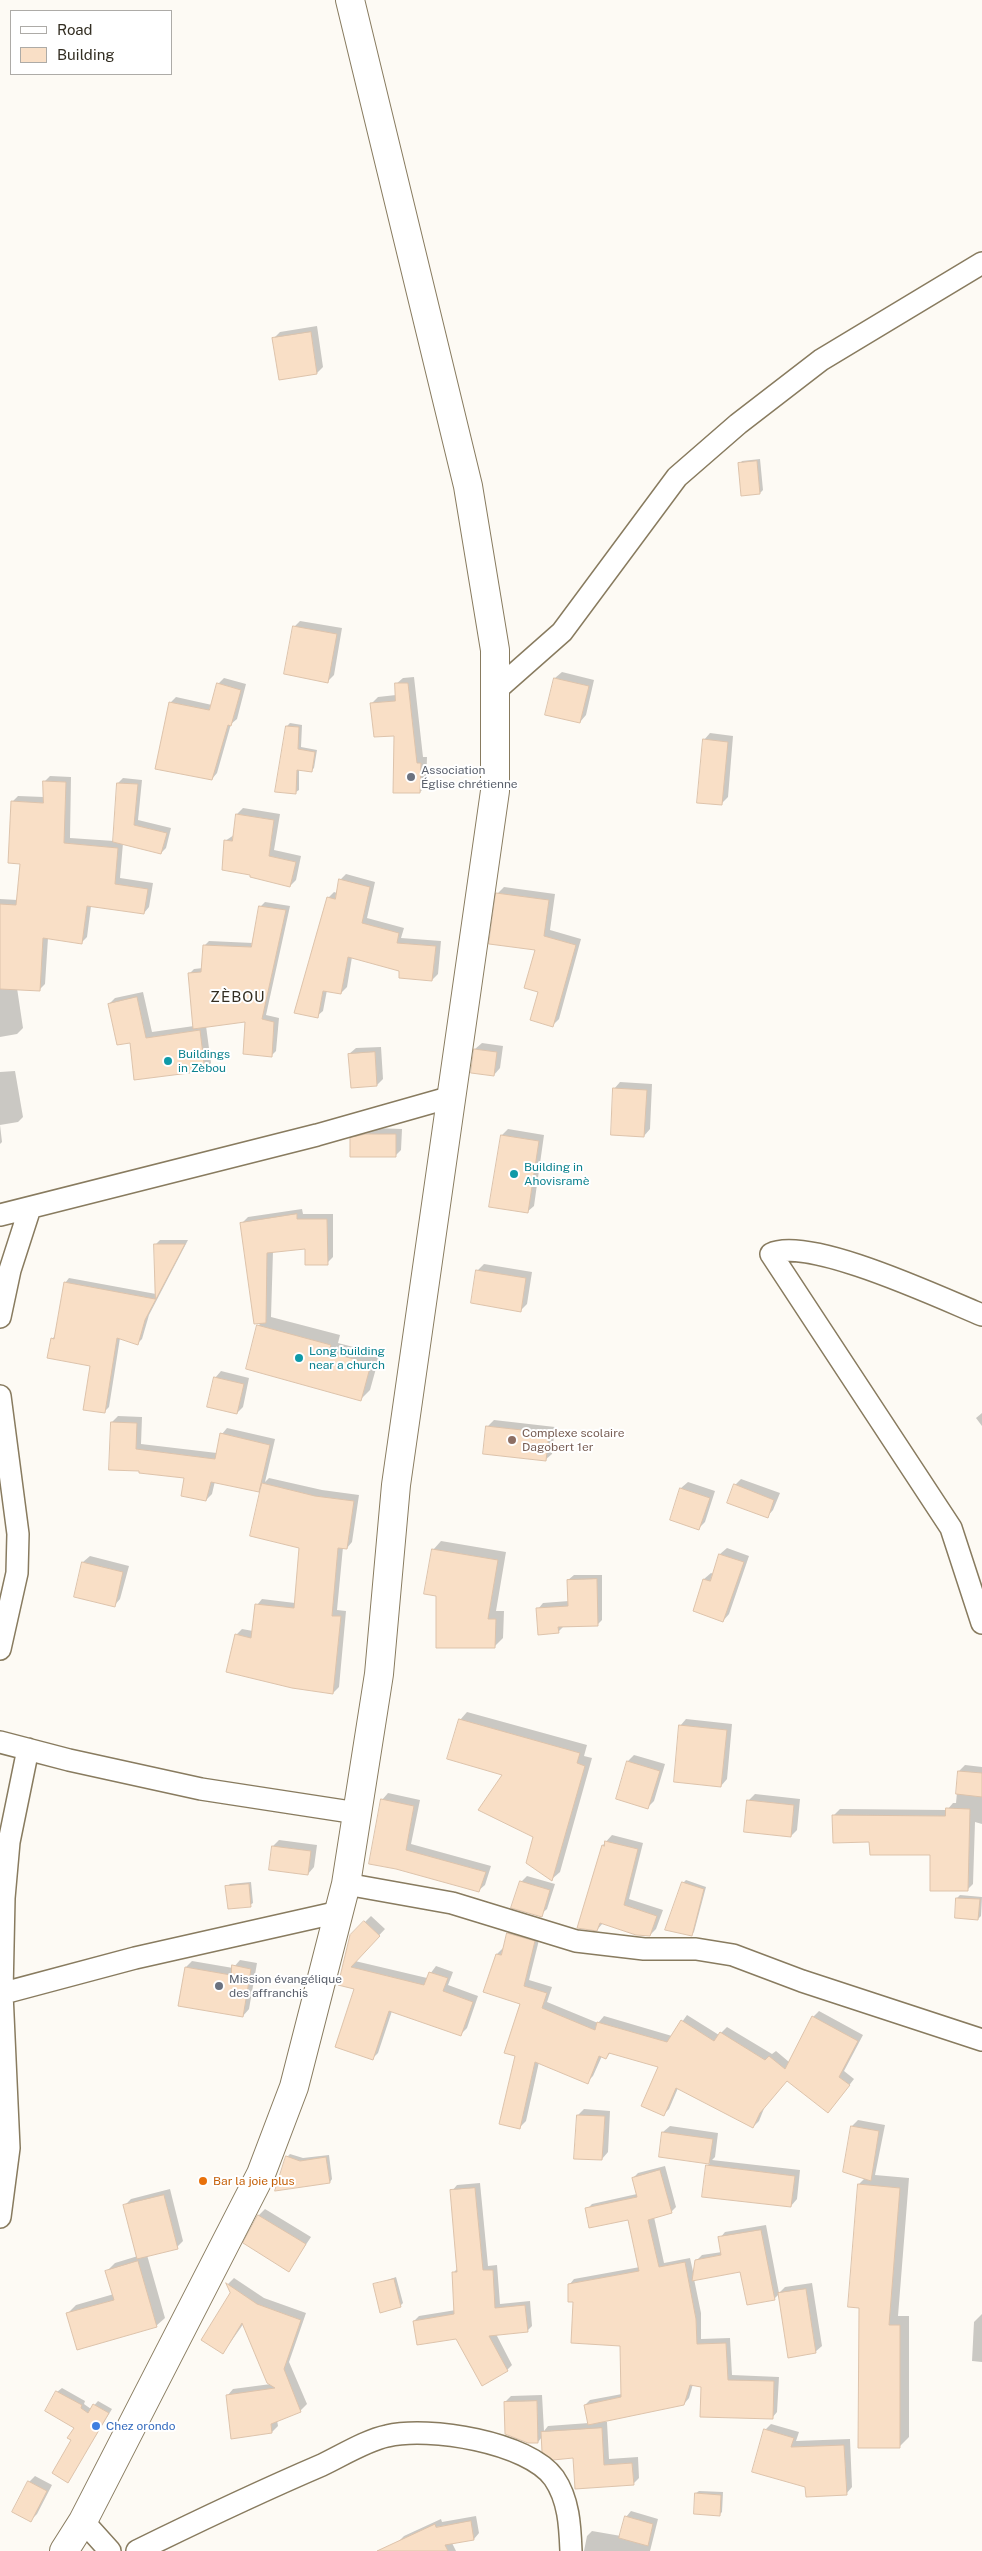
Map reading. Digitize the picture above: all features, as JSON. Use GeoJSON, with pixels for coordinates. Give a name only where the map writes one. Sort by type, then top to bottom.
{"type":"FeatureCollection","features":[{"type":"Feature","properties":{"kind":"street"},"geometry":{"type":"LineString","coordinates":[[64,2551],[83,2521],[261,2174],[294,2087],[346,1884],[379,1674],[396,1485],[495,791],[494,650],[468,486],[350,0]]}},
{"type":"Feature","properties":{"kind":"street"},"geometry":{"type":"LineString","coordinates":[[494,692],[562,632],[676,477],[738,424],[821,360],[982,263]]}},
{"type":"Feature","properties":{"kind":"street"},"geometry":{"type":"LineString","coordinates":[[0,1215],[317,1135],[451,1097]]}},
{"type":"Feature","properties":{"kind":"street"},"geometry":{"type":"LineString","coordinates":[[0,1317],[10,1270],[30,1208]]}},
{"type":"Feature","properties":{"kind":"street"},"geometry":{"type":"LineString","coordinates":[[982,1315],[860,1264],[803,1253],[782,1251],[771,1254],[950,1528],[982,1623]]}},
{"type":"Feature","properties":{"kind":"street"},"geometry":{"type":"LineString","coordinates":[[0,1396],[18,1534],[17,1572],[0,1648]]}},
{"type":"Feature","properties":{"kind":"street"},"geometry":{"type":"LineString","coordinates":[[0,1742],[201,1789],[357,1813]]}},
{"type":"Feature","properties":{"kind":"street"},"geometry":{"type":"LineString","coordinates":[[0,2217],[9,2148],[1,1993],[4,1898],[9,1842],[28,1749]]}},
{"type":"Feature","properties":{"kind":"street"},"geometry":{"type":"LineString","coordinates":[[346,1884],[452,1902],[576,1941],[644,1948],[696,1949],[733,1955],[802,1981],[982,2040]]}},
{"type":"Feature","properties":{"kind":"street"},"geometry":{"type":"LineString","coordinates":[[1,1993],[135,1958],[339,1912]]}},
{"type":"Feature","properties":{"kind":"street"},"geometry":{"type":"LineString","coordinates":[[137,2551],[250,2496],[387,2436],[428,2432],[468,2438],[528,2457],[554,2478],[566,2502],[570,2526],[570,2551]]}},
{"type":"Feature","properties":{"kind":"street"},"geometry":{"type":"LineString","coordinates":[[83,2521],[110,2551]]}},
{"type":"Feature","properties":{"kind":"building"},"geometry":{"type":"Polygon","coordinates":[[[311,332],[317,374],[279,380],[272,338],[311,332]]]}},
{"type":"Feature","properties":{"kind":"building"},"geometry":{"type":"Polygon","coordinates":[[[757,461],[760,494],[741,496],[738,463],[757,461]]]}},
{"type":"Feature","properties":{"kind":"building"},"geometry":{"type":"Polygon","coordinates":[[[293,626],[337,634],[328,683],[284,674],[293,626]]]}},
{"type":"Feature","properties":{"kind":"building"},"geometry":{"type":"Polygon","coordinates":[[[554,678],[589,686],[580,723],[545,715],[554,678]]]}},
{"type":"Feature","properties":{"kind":"building"},"geometry":{"type":"Polygon","coordinates":[[[217,683],[241,690],[231,726],[228,725],[212,780],[155,769],[169,702],[209,710],[217,683]]]}},
{"type":"Feature","properties":{"kind":"building"},"geometry":{"type":"Polygon","coordinates":[[[395,683],[408,683],[417,763],[421,763],[420,793],[393,793],[394,736],[374,737],[370,703],[395,701],[395,683]]]}},
{"type":"Feature","properties":{"kind":"building"},"geometry":{"type":"Polygon","coordinates":[[[286,726],[299,727],[298,749],[315,752],[312,772],[297,770],[296,794],[275,792],[286,726]]]}},
{"type":"Feature","properties":{"kind":"building"},"geometry":{"type":"Polygon","coordinates":[[[703,739],[728,742],[722,805],[697,803],[703,739]]]}},
{"type":"Feature","properties":{"kind":"building"},"geometry":{"type":"Polygon","coordinates":[[[43,781],[66,782],[64,843],[118,848],[115,884],[148,889],[144,914],[87,906],[82,944],[43,938],[40,991],[0,989],[0,904],[16,905],[20,864],[8,863],[11,801],[43,803],[43,781]]]}},
{"type":"Feature","properties":{"kind":"building"},"geometry":{"type":"Polygon","coordinates":[[[117,783],[138,784],[134,825],[167,833],[161,854],[113,842],[117,783]]]}},
{"type":"Feature","properties":{"kind":"building"},"geometry":{"type":"Polygon","coordinates":[[[236,814],[274,820],[269,856],[296,862],[290,887],[250,877],[250,875],[222,870],[224,840],[232,841],[236,814]]]}},
{"type":"Feature","properties":{"kind":"building"},"geometry":{"type":"Polygon","coordinates":[[[339,879],[370,887],[362,923],[399,933],[397,943],[436,946],[432,981],[399,978],[399,971],[348,957],[341,994],[323,991],[318,1018],[294,1013],[327,897],[335,899],[339,879]]]}},
{"type":"Feature","properties":{"kind":"building"},"geometry":{"type":"Polygon","coordinates":[[[496,893],[549,900],[544,936],[576,945],[553,1027],[530,1020],[538,992],[524,988],[535,950],[489,944],[496,893]]]}},
{"type":"Feature","properties":{"kind":"building"},"geometry":{"type":"Polygon","coordinates":[[[259,906],[286,910],[262,1019],[274,1022],[272,1057],[243,1054],[245,1022],[193,1029],[188,973],[201,972],[203,945],[251,947],[259,906]]]}},
{"type":"Feature","properties":{"kind":"building","name":"Buildings in Zèbou"},"geometry":{"type":"Polygon","coordinates":[[[137,997],[146,1038],[200,1030],[205,1071],[134,1080],[130,1043],[117,1045],[108,1004],[137,997]]]}},
{"type":"Feature","properties":{"kind":"building"},"geometry":{"type":"Polygon","coordinates":[[[474,1049],[497,1052],[494,1076],[471,1073],[474,1049]]]}},
{"type":"Feature","properties":{"kind":"building"},"geometry":{"type":"Polygon","coordinates":[[[375,1052],[377,1086],[351,1088],[348,1054],[375,1052]]]}},
{"type":"Feature","properties":{"kind":"building"},"geometry":{"type":"Polygon","coordinates":[[[613,1088],[647,1090],[644,1137],[611,1135],[613,1088]]]}},
{"type":"Feature","properties":{"kind":"building"},"geometry":{"type":"Polygon","coordinates":[[[366,1134],[396,1134],[396,1157],[350,1157],[350,1138],[366,1134]]]}},
{"type":"Feature","properties":{"kind":"building","name":"Building in Ahovisramè"},"geometry":{"type":"Polygon","coordinates":[[[501,1135],[539,1141],[528,1213],[489,1207],[501,1135]]]}},
{"type":"Feature","properties":{"kind":"building"},"geometry":{"type":"Polygon","coordinates":[[[297,1214],[297,1219],[327,1219],[328,1265],[305,1265],[305,1249],[267,1253],[266,1323],[254,1324],[240,1223],[297,1214]]]}},
{"type":"Feature","properties":{"kind":"building"},"geometry":{"type":"Polygon","coordinates":[[[154,1244],[185,1244],[145,1320],[138,1345],[117,1338],[105,1413],[83,1410],[90,1366],[47,1358],[51,1338],[54,1339],[64,1282],[155,1299],[154,1244]]]}},
{"type":"Feature","properties":{"kind":"building"},"geometry":{"type":"Polygon","coordinates":[[[476,1270],[526,1278],[521,1312],[471,1303],[476,1270]]]}},
{"type":"Feature","properties":{"kind":"building","name":"Long building near a church"},"geometry":{"type":"Polygon","coordinates":[[[257,1325],[331,1345],[329,1352],[371,1364],[361,1401],[246,1369],[257,1325]]]}},
{"type":"Feature","properties":{"kind":"building"},"geometry":{"type":"Polygon","coordinates":[[[214,1377],[244,1384],[237,1414],[207,1407],[214,1377]]]}},
{"type":"Feature","properties":{"kind":"building"},"geometry":{"type":"Polygon","coordinates":[[[111,1422],[137,1423],[136,1449],[215,1459],[220,1433],[270,1445],[259,1492],[211,1482],[206,1501],[181,1496],[184,1478],[139,1473],[139,1471],[109,1470],[111,1422]]]}},
{"type":"Feature","properties":{"kind":"building"},"geometry":{"type":"Polygon","coordinates":[[[486,1426],[549,1433],[546,1461],[483,1454],[486,1426]]]}},
{"type":"Feature","properties":{"kind":"building"},"geometry":{"type":"Polygon","coordinates":[[[262,1483],[315,1496],[354,1501],[347,1549],[338,1548],[332,1616],[341,1616],[333,1694],[292,1688],[226,1672],[235,1634],[251,1638],[255,1604],[294,1608],[299,1548],[250,1536],[262,1483]]]}},
{"type":"Feature","properties":{"kind":"building"},"geometry":{"type":"Polygon","coordinates":[[[734,1484],[774,1500],[768,1518],[727,1503],[734,1484]]]}},
{"type":"Feature","properties":{"kind":"building"},"geometry":{"type":"Polygon","coordinates":[[[680,1488],[710,1498],[699,1530],[670,1520],[680,1488]]]}},
{"type":"Feature","properties":{"kind":"building"},"geometry":{"type":"Polygon","coordinates":[[[432,1549],[498,1560],[488,1619],[496,1619],[495,1648],[436,1648],[436,1596],[424,1594],[432,1549]]]}},
{"type":"Feature","properties":{"kind":"building"},"geometry":{"type":"Polygon","coordinates":[[[719,1554],[744,1562],[723,1622],[693,1611],[703,1579],[710,1581],[719,1554]]]}},
{"type":"Feature","properties":{"kind":"building"},"geometry":{"type":"Polygon","coordinates":[[[82,1562],[123,1572],[115,1607],[74,1597],[82,1562]]]}},
{"type":"Feature","properties":{"kind":"building"},"geometry":{"type":"Polygon","coordinates":[[[597,1579],[598,1626],[558,1627],[559,1633],[538,1635],[536,1608],[568,1606],[567,1580],[597,1579]]]}},
{"type":"Feature","properties":{"kind":"building"},"geometry":{"type":"Polygon","coordinates":[[[459,1719],[580,1753],[577,1763],[585,1766],[552,1881],[526,1863],[533,1837],[478,1810],[502,1775],[447,1759],[459,1719]]]}},
{"type":"Feature","properties":{"kind":"building"},"geometry":{"type":"Polygon","coordinates":[[[679,1725],[727,1730],[721,1787],[674,1782],[679,1725]]]}},
{"type":"Feature","properties":{"kind":"building"},"geometry":{"type":"Polygon","coordinates":[[[627,1761],[660,1771],[648,1809],[616,1799],[627,1761]]]}},
{"type":"Feature","properties":{"kind":"building"},"geometry":{"type":"Polygon","coordinates":[[[958,1771],[982,1773],[982,1797],[956,1794],[958,1771]]]}},
{"type":"Feature","properties":{"kind":"building"},"geometry":{"type":"Polygon","coordinates":[[[381,1799],[414,1806],[406,1850],[486,1872],[479,1892],[396,1869],[369,1864],[381,1799]]]}},
{"type":"Feature","properties":{"kind":"building"},"geometry":{"type":"Polygon","coordinates":[[[747,1800],[794,1805],[791,1837],[744,1832],[747,1800]]]}},
{"type":"Feature","properties":{"kind":"building"},"geometry":{"type":"Polygon","coordinates":[[[946,1808],[970,1809],[968,1891],[930,1891],[930,1855],[870,1855],[869,1842],[833,1843],[832,1815],[945,1816],[946,1808]]]}},
{"type":"Feature","properties":{"kind":"building"},"geometry":{"type":"Polygon","coordinates":[[[605,1841],[638,1849],[624,1905],[657,1916],[650,1936],[636,1935],[600,1923],[597,1931],[577,1928],[602,1845],[604,1846],[605,1841]]]}},
{"type":"Feature","properties":{"kind":"building"},"geometry":{"type":"Polygon","coordinates":[[[272,1846],[311,1851],[308,1875],[269,1870],[272,1846]]]}},
{"type":"Feature","properties":{"kind":"building"},"geometry":{"type":"Polygon","coordinates":[[[520,1881],[550,1890],[542,1917],[511,1908],[520,1881]]]}},
{"type":"Feature","properties":{"kind":"building"},"geometry":{"type":"Polygon","coordinates":[[[682,1882],[704,1889],[692,1936],[665,1930],[682,1882]]]}},
{"type":"Feature","properties":{"kind":"building"},"geometry":{"type":"Polygon","coordinates":[[[249,1884],[251,1907],[228,1909],[225,1886],[249,1884]]]}},
{"type":"Feature","properties":{"kind":"building"},"geometry":{"type":"Polygon","coordinates":[[[956,1898],[980,1899],[978,1920],[955,1918],[956,1898]]]}},
{"type":"Feature","properties":{"kind":"building"},"geometry":{"type":"Polygon","coordinates":[[[364,1921],[380,1936],[351,1967],[424,1985],[429,1972],[448,1978],[443,1991],[473,2002],[461,2036],[389,2011],[373,2060],[335,2047],[354,1989],[338,1985],[350,1935],[364,1921]]]}},
{"type":"Feature","properties":{"kind":"building"},"geometry":{"type":"Polygon","coordinates":[[[507,1933],[535,1941],[524,1986],[547,1993],[542,2008],[595,2030],[597,2022],[667,2042],[681,2020],[714,2041],[720,2032],[765,2060],[769,2056],[785,2069],[812,2016],[858,2041],[839,2077],[850,2085],[828,2113],[787,2081],[760,2113],[753,2128],[676,2088],[664,2116],[641,2106],[658,2067],[609,2053],[606,2059],[599,2056],[588,2084],[535,2062],[520,2129],[499,2124],[515,2056],[504,2053],[520,2004],[483,1992],[496,1954],[501,1955],[507,1933]]]}},
{"type":"Feature","properties":{"kind":"building"},"geometry":{"type":"Polygon","coordinates":[[[232,1965],[251,1969],[243,2017],[178,2006],[185,1967],[231,1975],[232,1965]]]}},
{"type":"Feature","properties":{"kind":"building"},"geometry":{"type":"Polygon","coordinates":[[[577,2115],[605,2116],[602,2160],[574,2159],[577,2115]]]}},
{"type":"Feature","properties":{"kind":"building"},"geometry":{"type":"Polygon","coordinates":[[[851,2126],[879,2131],[871,2181],[843,2172],[851,2126]]]}},
{"type":"Feature","properties":{"kind":"building"},"geometry":{"type":"Polygon","coordinates":[[[662,2132],[713,2139],[709,2164],[659,2157],[662,2132]]]}},
{"type":"Feature","properties":{"kind":"building"},"geometry":{"type":"Polygon","coordinates":[[[286,2156],[300,2161],[326,2157],[330,2183],[275,2191],[286,2156]]]}},
{"type":"Feature","properties":{"kind":"building"},"geometry":{"type":"Polygon","coordinates":[[[706,2165],[795,2176],[791,2207],[702,2197],[706,2165]]]}},
{"type":"Feature","properties":{"kind":"building"},"geometry":{"type":"Polygon","coordinates":[[[660,2170],[672,2213],[648,2220],[659,2267],[685,2262],[696,2319],[697,2344],[726,2343],[728,2380],[774,2381],[773,2419],[700,2417],[701,2387],[690,2385],[684,2405],[588,2425],[584,2405],[621,2397],[620,2346],[571,2343],[573,2302],[568,2302],[568,2284],[639,2271],[628,2220],[589,2228],[585,2208],[637,2197],[632,2178],[660,2170]]]}},
{"type":"Feature","properties":{"kind":"building"},"geometry":{"type":"Polygon","coordinates":[[[858,2184],[900,2188],[889,2325],[900,2325],[900,2448],[858,2448],[859,2308],[848,2307],[858,2184]]]}},
{"type":"Feature","properties":{"kind":"building"},"geometry":{"type":"Polygon","coordinates":[[[475,2188],[483,2270],[493,2270],[495,2308],[525,2305],[528,2332],[489,2336],[508,2371],[482,2386],[456,2339],[417,2345],[413,2321],[454,2314],[452,2272],[457,2272],[450,2190],[475,2188]]]}},
{"type":"Feature","properties":{"kind":"building"},"geometry":{"type":"Polygon","coordinates":[[[164,2195],[178,2249],[137,2259],[123,2205],[164,2195]]]}},
{"type":"Feature","properties":{"kind":"building"},"geometry":{"type":"Polygon","coordinates":[[[258,2215],[306,2244],[289,2272],[243,2243],[258,2215]]]}},
{"type":"Feature","properties":{"kind":"building"},"geometry":{"type":"Polygon","coordinates":[[[761,2230],[775,2300],[747,2305],[740,2272],[692,2281],[695,2260],[721,2255],[718,2237],[761,2230]]]}},
{"type":"Feature","properties":{"kind":"building"},"geometry":{"type":"Polygon","coordinates":[[[138,2261],[157,2327],[77,2350],[66,2313],[114,2300],[105,2271],[138,2261]]]}},
{"type":"Feature","properties":{"kind":"building"},"geometry":{"type":"Polygon","coordinates":[[[394,2279],[401,2307],[380,2313],[373,2284],[394,2279]]]}},
{"type":"Feature","properties":{"kind":"building"},"geometry":{"type":"Polygon","coordinates":[[[226,2283],[257,2304],[301,2320],[284,2369],[301,2412],[271,2424],[272,2433],[231,2439],[226,2395],[275,2388],[267,2383],[242,2323],[223,2354],[201,2340],[230,2293],[226,2283]]]}},
{"type":"Feature","properties":{"kind":"building"},"geometry":{"type":"Polygon","coordinates":[[[806,2289],[816,2353],[788,2358],[778,2293],[806,2289]]]}},
{"type":"Feature","properties":{"kind":"building"},"geometry":{"type":"Polygon","coordinates":[[[56,2391],[82,2405],[81,2408],[88,2413],[93,2404],[109,2413],[68,2483],[52,2473],[71,2440],[67,2438],[74,2428],[45,2411],[56,2391]]]}},
{"type":"Feature","properties":{"kind":"building"},"geometry":{"type":"Polygon","coordinates":[[[537,2401],[538,2443],[528,2443],[505,2434],[504,2402],[537,2401]]]}},
{"type":"Feature","properties":{"kind":"building"},"geometry":{"type":"Polygon","coordinates":[[[602,2428],[604,2465],[632,2463],[634,2485],[575,2489],[573,2458],[553,2460],[542,2452],[541,2432],[602,2428]]]}},
{"type":"Feature","properties":{"kind":"building"},"geometry":{"type":"Polygon","coordinates":[[[764,2429],[794,2438],[791,2447],[844,2445],[847,2495],[806,2497],[805,2487],[752,2472],[764,2429]]]}},
{"type":"Feature","properties":{"kind":"building"},"geometry":{"type":"Polygon","coordinates":[[[28,2481],[47,2491],[31,2522],[12,2512],[28,2481]]]}},
{"type":"Feature","properties":{"kind":"building"},"geometry":{"type":"Polygon","coordinates":[[[695,2493],[721,2495],[720,2516],[694,2514],[695,2493]]]}},
{"type":"Feature","properties":{"kind":"building"},"geometry":{"type":"Polygon","coordinates":[[[625,2516],[653,2524],[648,2546],[619,2538],[625,2516]]]}},
{"type":"Feature","properties":{"kind":"building"},"geometry":{"type":"Polygon","coordinates":[[[471,2521],[474,2540],[445,2545],[448,2551],[377,2551],[435,2524],[436,2527],[471,2521]]]}},
{"type":"Feature","properties":{"kind":"place","name":"Association Église chrétienne"},"geometry":{"type":"Point","coordinates":[411,777]}},
{"type":"Feature","properties":{"kind":"place","name":"Buildings in Zèbou"},"geometry":{"type":"Point","coordinates":[168,1061]}},
{"type":"Feature","properties":{"kind":"place","name":"Building in Ahovisramè"},"geometry":{"type":"Point","coordinates":[514,1174]}},
{"type":"Feature","properties":{"kind":"place","name":"Long building near a church"},"geometry":{"type":"Point","coordinates":[299,1358]}},
{"type":"Feature","properties":{"kind":"place","name":"Complexe scolaire Dagobert 1er"},"geometry":{"type":"Point","coordinates":[512,1440]}},
{"type":"Feature","properties":{"kind":"place","name":"Mission évangélique des affranchis"},"geometry":{"type":"Point","coordinates":[219,1986]}},
{"type":"Feature","properties":{"kind":"place","name":"Bar la joie plus"},"geometry":{"type":"Point","coordinates":[203,2181]}},
{"type":"Feature","properties":{"kind":"place","name":"Chez orondo"},"geometry":{"type":"Point","coordinates":[96,2426]}},
{"type":"Feature","properties":{"kind":"district","name":"ZÈBOU"},"geometry":{"type":"Point","coordinates":[238,997]}}]}
